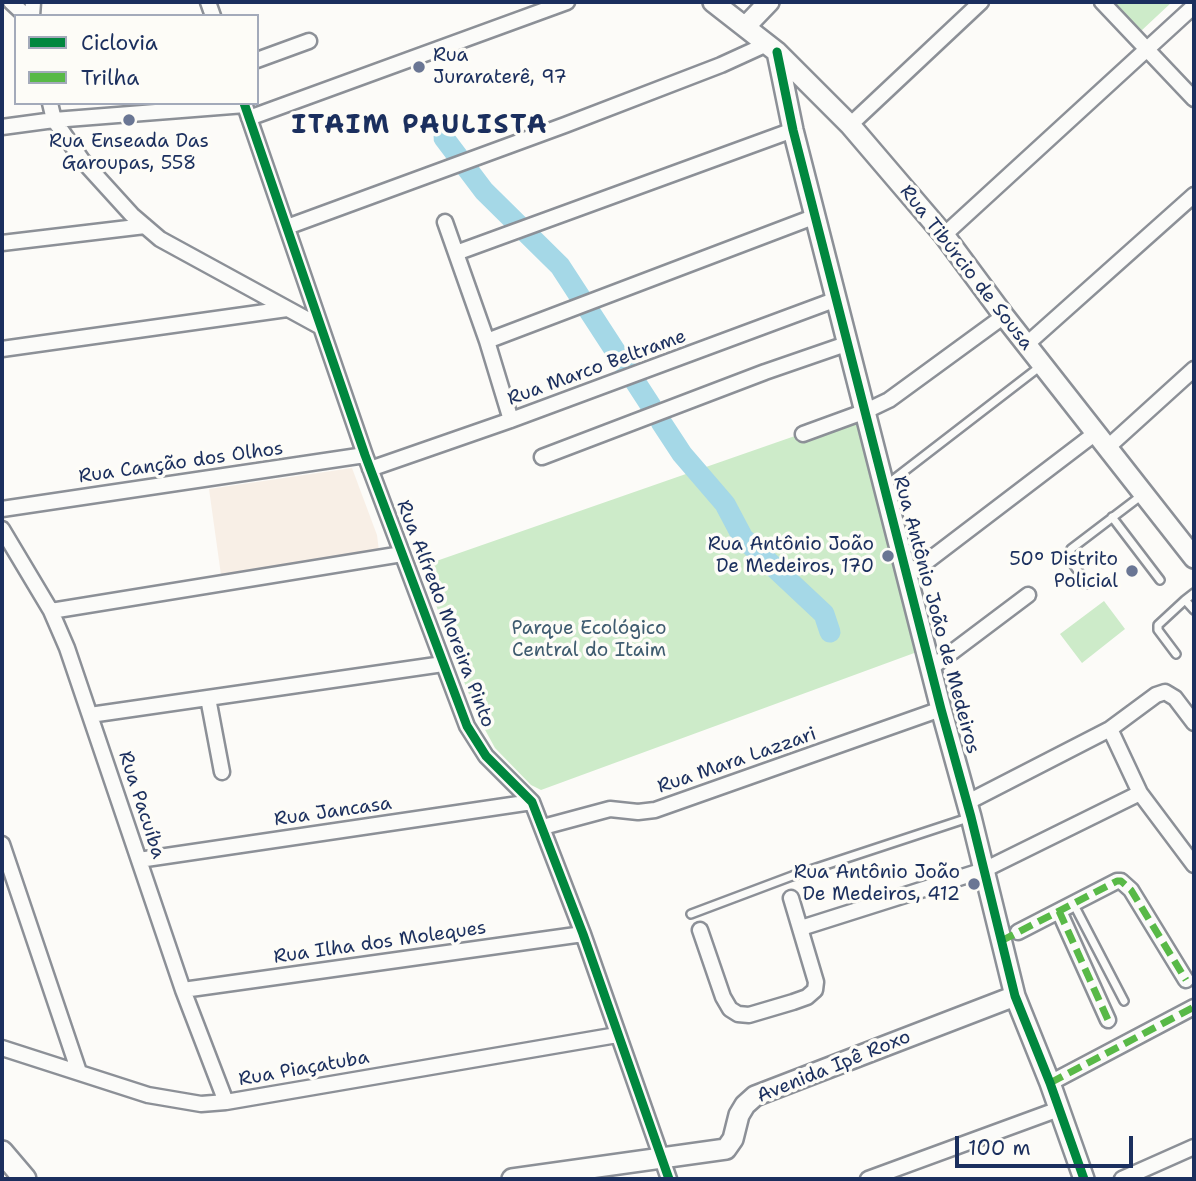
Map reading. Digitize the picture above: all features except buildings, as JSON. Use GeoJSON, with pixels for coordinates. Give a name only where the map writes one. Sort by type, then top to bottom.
{"type":"FeatureCollection","features":[{"type":"Feature","properties":{"kind":"main road"},"geometry":{"type":"LineString","coordinates":[[2,1152],[25,1179]]}},
{"type":"Feature","properties":{"kind":"street"},"geometry":{"type":"LineString","coordinates":[[11,2],[24,14]]}},
{"type":"Feature","properties":{"kind":"street"},"geometry":{"type":"LineString","coordinates":[[259,105],[567,2]]}},
{"type":"Feature","properties":{"kind":"street","name":"Rua Tibúrcio de Sousa"},"geometry":{"type":"LineString","coordinates":[[713,2],[772,48],[850,125],[944,235],[1004,316],[1193,554]]}},
{"type":"Feature","properties":{"kind":"street"},"geometry":{"type":"LineString","coordinates":[[744,27],[769,2]]}},
{"type":"Feature","properties":{"kind":"street"},"geometry":{"type":"LineString","coordinates":[[850,125],[981,2]]}},
{"type":"Feature","properties":{"kind":"street"},"geometry":{"type":"LineString","coordinates":[[1102,2],[1194,98]]}},
{"type":"Feature","properties":{"kind":"street"},"geometry":{"type":"LineString","coordinates":[[944,235],[1194,6]]}},
{"type":"Feature","properties":{"kind":"street"},"geometry":{"type":"LineString","coordinates":[[259,59],[309,41]]}},
{"type":"Feature","properties":{"kind":"street"},"geometry":{"type":"LineString","coordinates":[[287,227],[772,48]]}},
{"type":"Feature","properties":{"kind":"street","name":"Rua Antônio João de Medeiros"},"geometry":{"type":"LineString","coordinates":[[772,48],[984,870],[1011,936],[1015,996],[1084,1179]]}},
{"type":"Feature","properties":{"kind":"street"},"geometry":{"type":"LineString","coordinates":[[50,105],[54,120],[82,160],[132,215],[160,239],[321,327]]}},
{"type":"Feature","properties":{"kind":"street"},"geometry":{"type":"LineString","coordinates":[[2,127],[54,120],[246,109]]}},
{"type":"Feature","properties":{"kind":"street","name":"Rua Alfredo Moreira Pinto"},"geometry":{"type":"LineString","coordinates":[[246,109],[368,462],[467,726],[486,756],[532,802],[583,934],[669,1179]]}},
{"type":"Feature","properties":{"kind":"street"},"geometry":{"type":"LineString","coordinates":[[456,253],[793,130]]}},
{"type":"Feature","properties":{"kind":"street"},"geometry":{"type":"LineString","coordinates":[[1027,344],[1194,195]]}},
{"type":"Feature","properties":{"kind":"street"},"geometry":{"type":"LineString","coordinates":[[487,341],[816,216]]}},
{"type":"Feature","properties":{"kind":"street"},"geometry":{"type":"LineString","coordinates":[[445,222],[487,341],[511,420]]}},
{"type":"Feature","properties":{"kind":"street"},"geometry":{"type":"LineString","coordinates":[[2,243],[145,226]]}},
{"type":"Feature","properties":{"kind":"street","name":"Rua Marco Beltrame"},"geometry":{"type":"LineString","coordinates":[[368,462],[511,420],[837,299]]}},
{"type":"Feature","properties":{"kind":"street"},"geometry":{"type":"LineString","coordinates":[[2,349],[287,309]]}},
{"type":"Feature","properties":{"kind":"street"},"geometry":{"type":"LineString","coordinates":[[803,434],[889,400],[1004,316]]}},
{"type":"Feature","properties":{"kind":"street"},"geometry":{"type":"LineString","coordinates":[[542,457],[849,343]]}},
{"type":"Feature","properties":{"kind":"street"},"geometry":{"type":"LineString","coordinates":[[907,573],[1103,440],[1194,369]]}},
{"type":"Feature","properties":{"kind":"street","name":"Rua Canção dos Olhos"},"geometry":{"type":"LineString","coordinates":[[2,509],[368,462]]}},
{"type":"Feature","properties":{"kind":"street","name":"Rua Pacuíba"},"geometry":{"type":"LineString","coordinates":[[2,529],[51,611],[67,648],[183,990],[226,1102]]}},
{"type":"Feature","properties":{"kind":"street"},"geometry":{"type":"LineString","coordinates":[[51,611],[402,554]]}},
{"type":"Feature","properties":{"kind":"street"},"geometry":{"type":"LineString","coordinates":[[931,668],[1028,595]]}},
{"type":"Feature","properties":{"kind":"street"},"geometry":{"type":"LineString","coordinates":[[90,715],[443,664]]}},
{"type":"Feature","properties":{"kind":"street"},"geometry":{"type":"LineString","coordinates":[[970,809],[1110,729],[1156,695],[1165,692],[1175,698],[1194,723]]}},
{"type":"Feature","properties":{"kind":"street"},"geometry":{"type":"LineString","coordinates":[[208,698],[222,772]]}},
{"type":"Feature","properties":{"kind":"street","name":"Rua Mara Lazzari"},"geometry":{"type":"LineString","coordinates":[[543,827],[610,810],[655,810],[941,709]]}},
{"type":"Feature","properties":{"kind":"street"},"geometry":{"type":"LineString","coordinates":[[1110,729],[1140,793],[1194,865]]}},
{"type":"Feature","properties":{"kind":"street"},"geometry":{"type":"LineString","coordinates":[[801,928],[984,870],[1140,793]]}},
{"type":"Feature","properties":{"kind":"street","name":"Rua Jancasa"},"geometry":{"type":"LineString","coordinates":[[139,860],[532,802]]}},
{"type":"Feature","properties":{"kind":"street"},"geometry":{"type":"LineString","coordinates":[[2,844],[79,1072]]}},
{"type":"Feature","properties":{"kind":"street"},"geometry":{"type":"LineString","coordinates":[[1011,936],[1116,881],[1126,885],[1186,980]]}},
{"type":"Feature","properties":{"kind":"street"},"geometry":{"type":"LineString","coordinates":[[700,930],[723,997],[730,1009],[738,1014],[749,1015],[807,997],[816,990],[815,973],[791,898]]}},
{"type":"Feature","properties":{"kind":"street"},"geometry":{"type":"LineString","coordinates":[[1059,911],[1108,1020]]}},
{"type":"Feature","properties":{"kind":"street","name":"Rua Ilha dos Moleques"},"geometry":{"type":"LineString","coordinates":[[183,990],[583,934]]}},
{"type":"Feature","properties":{"kind":"street","name":"Avenida Ipê Roxo"},"geometry":{"type":"LineString","coordinates":[[512,1179],[578,1175],[661,1157],[726,1149],[733,1139],[738,1115],[755,1096],[1015,996]]}},
{"type":"Feature","properties":{"kind":"street"},"geometry":{"type":"LineString","coordinates":[[1050,1083],[1194,1007]]}},
{"type":"Feature","properties":{"kind":"street","name":"Rua Piaçatuba"},"geometry":{"type":"LineString","coordinates":[[2,1048],[148,1095],[181,1102],[226,1102],[617,1035]]}},
{"type":"Feature","properties":{"kind":"street"},"geometry":{"type":"LineString","coordinates":[[868,1179],[1059,1109]]}},
{"type":"Feature","properties":{"kind":"street"},"geometry":{"type":"LineString","coordinates":[[1122,1179],[1194,1147]]}},
{"type":"Feature","properties":{"kind":"lane"},"geometry":{"type":"LineString","coordinates":[[885,486],[1043,365]]}},
{"type":"Feature","properties":{"kind":"lane"},"geometry":{"type":"LineString","coordinates":[[1087,584],[1069,558],[1071,549],[1143,494]]}},
{"type":"Feature","properties":{"kind":"lane"},"geometry":{"type":"LineString","coordinates":[[1112,517],[1160,580]]}},
{"type":"Feature","properties":{"kind":"lane"},"geometry":{"type":"LineString","coordinates":[[1176,654],[1158,630],[1158,625],[1194,593]]}},
{"type":"Feature","properties":{"kind":"lane"},"geometry":{"type":"LineString","coordinates":[[1185,600],[1194,610]]}},
{"type":"Feature","properties":{"kind":"lane"},"geometry":{"type":"LineString","coordinates":[[691,914],[970,809]]}},
{"type":"Feature","properties":{"kind":"lane"},"geometry":{"type":"LineString","coordinates":[[1073,903],[1124,1001]]}},
{"type":"Feature","properties":{"kind":"shaded area"},"geometry":{"type":"Polygon","coordinates":[[[352,468],[377,535],[379,551],[221,575],[209,489],[352,468]]]}},
{"type":"Feature","properties":{"kind":"green space"},"geometry":{"type":"Polygon","coordinates":[[[1113,2],[1172,2],[1141,31],[1113,2]]]}},
{"type":"Feature","properties":{"kind":"green space","name":"Parque Ecológico Central do Itaim"},"geometry":{"type":"Polygon","coordinates":[[[858,414],[917,652],[541,790],[531,785],[495,748],[478,717],[439,618],[422,566],[858,414]]]}},
{"type":"Feature","properties":{"kind":"green space"},"geometry":{"type":"Polygon","coordinates":[[[1104,601],[1125,629],[1082,663],[1060,634],[1104,601]]]}},
{"type":"Feature","properties":{"kind":"waterway"},"geometry":{"type":"LineString","coordinates":[[444,138],[484,191],[560,266],[651,406]]}},
{"type":"Feature","properties":{"kind":"waterway"},"geometry":{"type":"LineString","coordinates":[[661,422],[682,454],[725,504],[743,538],[824,614],[830,632]]}},
{"type":"Feature","properties":{"kind":"marked path"},"geometry":{"type":"LineString","coordinates":[[1001,941],[1121,881],[1131,890],[1186,980]]}},
{"type":"Feature","properties":{"kind":"marked path"},"geometry":{"type":"LineString","coordinates":[[1059,911],[1108,1020]]}},
{"type":"Feature","properties":{"kind":"marked path"},"geometry":{"type":"LineString","coordinates":[[1050,1083],[1194,1007]]}},
{"type":"Feature","properties":{"kind":"cycle path"},"geometry":{"type":"LineString","coordinates":[[777,52],[793,130],[1015,996],[1084,1179]]}},
{"type":"Feature","properties":{"kind":"cycle path"},"geometry":{"type":"LineString","coordinates":[[245,105],[365,455],[467,726],[486,756],[532,802],[583,934],[669,1179]]}},
{"type":"Feature","properties":{"kind":"place","name":"Rua Juraraterê, 97"},"geometry":{"type":"Point","coordinates":[419,67]}},
{"type":"Feature","properties":{"kind":"place","name":"Rua Enseada Das Garoupas, 558"},"geometry":{"type":"Point","coordinates":[129,120]}},
{"type":"Feature","properties":{"kind":"place","name":"Rua Antônio João De Medeiros, 170"},"geometry":{"type":"Point","coordinates":[888,556]}},
{"type":"Feature","properties":{"kind":"place","name":"50º Distrito Policial"},"geometry":{"type":"Point","coordinates":[1132,571]}},
{"type":"Feature","properties":{"kind":"place","name":"Rua Antônio João De Medeiros, 412"},"geometry":{"type":"Point","coordinates":[974,884]}},
{"type":"Feature","properties":{"kind":"district","name":"ITAIM PAULISTA"},"geometry":{"type":"Point","coordinates":[420,126]}}]}
